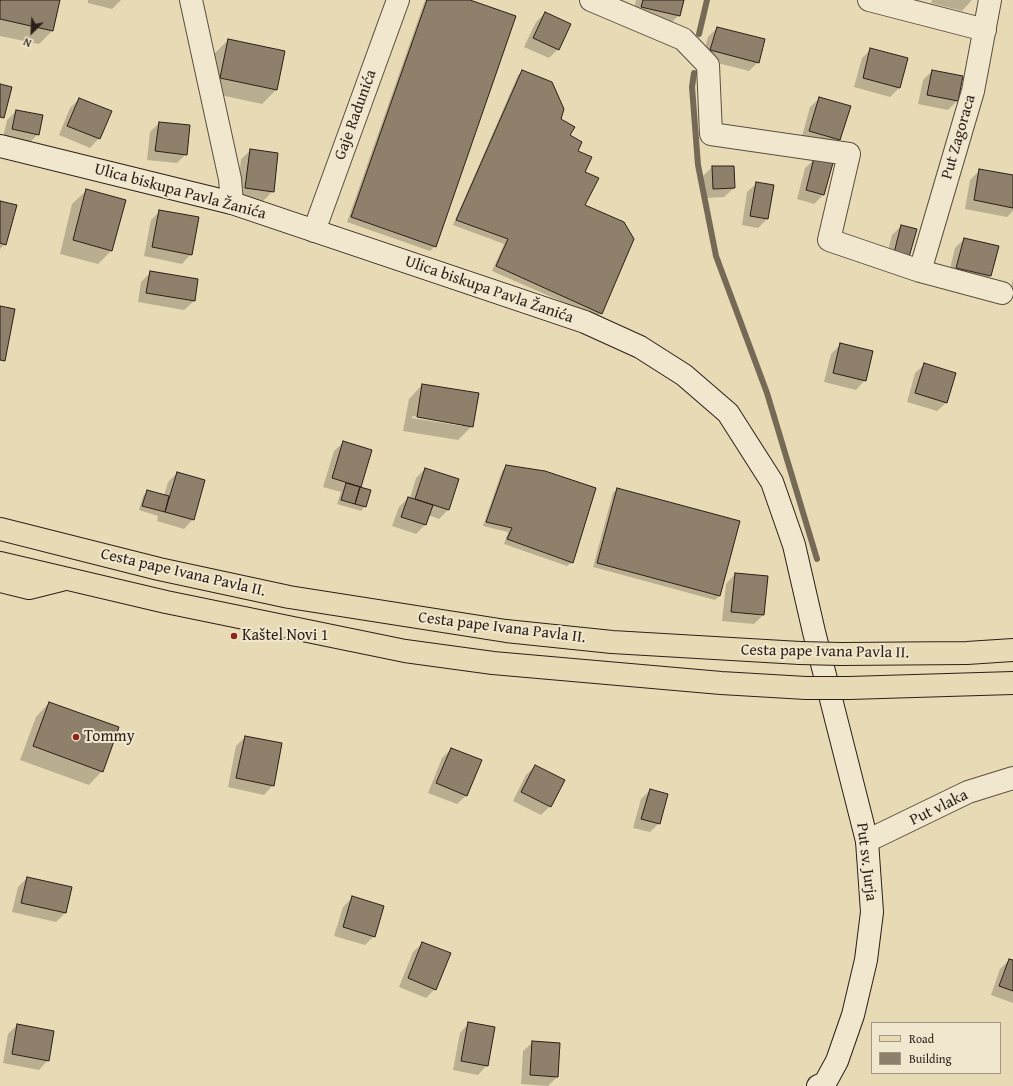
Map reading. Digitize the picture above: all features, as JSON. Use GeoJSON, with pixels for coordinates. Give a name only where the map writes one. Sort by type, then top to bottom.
{"type":"FeatureCollection","features":[{"type":"Feature","properties":{"kind":"main road"},"geometry":{"type":"LineString","coordinates":[[0,514],[19,519],[39,540]]}},
{"type":"Feature","properties":{"kind":"main road","name":"Cesta pape Ivana Pavla II."},"geometry":{"type":"LineString","coordinates":[[0,530],[159,569],[289,597],[506,631],[612,642],[800,653],[967,653],[1013,650]]}},
{"type":"Feature","properties":{"kind":"main road","name":"Cesta pape Ivana Pavla II."},"geometry":{"type":"LineString","coordinates":[[0,563],[166,602],[405,651],[540,667],[721,683],[806,688],[1013,683]]}},
{"type":"Feature","properties":{"kind":"main road"},"geometry":{"type":"LineString","coordinates":[[0,581],[30,588],[64,579]]}},
{"type":"Feature","properties":{"kind":"street"},"geometry":{"type":"LineString","coordinates":[[191,0],[230,179],[232,203]]}},
{"type":"Feature","properties":{"kind":"street","name":"Gaje Radunića"},"geometry":{"type":"LineString","coordinates":[[314,231],[398,0]]}},
{"type":"Feature","properties":{"kind":"street"},"geometry":{"type":"LineString","coordinates":[[590,0],[683,39],[708,65],[711,134],[849,154],[828,240],[920,271],[1002,293]]}},
{"type":"Feature","properties":{"kind":"street"},"geometry":{"type":"LineString","coordinates":[[869,0],[985,30]]}},
{"type":"Feature","properties":{"kind":"street","name":"Put Zagoraca"},"geometry":{"type":"LineString","coordinates":[[920,271],[973,91],[990,0]]}},
{"type":"Feature","properties":{"kind":"street","name":"Ulica biskupa Pavla Žanića"},"geometry":{"type":"LineString","coordinates":[[0,146],[232,203],[585,322],[640,347],[684,375],[728,413],[772,482],[794,545],[814,632]]}},
{"type":"Feature","properties":{"kind":"street","name":"Put sv. Jurja"},"geometry":{"type":"LineString","coordinates":[[814,632],[867,841],[872,912],[866,960],[854,1015],[837,1061],[823,1085]]}},
{"type":"Feature","properties":{"kind":"street","name":"Put vlaka"},"geometry":{"type":"LineString","coordinates":[[867,841],[968,792],[1013,778]]}},
{"type":"Feature","properties":{"kind":"building"},"geometry":{"type":"Polygon","coordinates":[[[0,0],[60,0],[53,31],[0,19],[0,0]]]}},
{"type":"Feature","properties":{"kind":"building"},"geometry":{"type":"Polygon","coordinates":[[[427,0],[470,0],[516,16],[436,247],[351,217],[427,0]]]}},
{"type":"Feature","properties":{"kind":"building"},"geometry":{"type":"Polygon","coordinates":[[[643,0],[684,0],[680,16],[641,7],[643,0]]]}},
{"type":"Feature","properties":{"kind":"building"},"geometry":{"type":"Polygon","coordinates":[[[545,12],[571,24],[559,50],[533,38],[545,12]]]}},
{"type":"Feature","properties":{"kind":"building"},"geometry":{"type":"Polygon","coordinates":[[[717,27],[765,39],[759,63],[710,50],[717,27]]]}},
{"type":"Feature","properties":{"kind":"building"},"geometry":{"type":"Polygon","coordinates":[[[228,39],[285,51],[277,90],[220,78],[228,39]]]}},
{"type":"Feature","properties":{"kind":"building"},"geometry":{"type":"Polygon","coordinates":[[[870,48],[908,58],[900,88],[863,78],[870,48]]]}},
{"type":"Feature","properties":{"kind":"building"},"geometry":{"type":"Polygon","coordinates":[[[522,70],[552,82],[564,109],[561,119],[575,127],[570,135],[582,142],[578,151],[592,157],[585,172],[599,178],[585,205],[624,222],[634,239],[602,314],[496,266],[508,239],[456,220],[522,70]]]}},
{"type":"Feature","properties":{"kind":"building"},"geometry":{"type":"Polygon","coordinates":[[[932,70],[963,76],[958,101],[927,95],[932,70]]]}},
{"type":"Feature","properties":{"kind":"building"},"geometry":{"type":"Polygon","coordinates":[[[0,84],[12,87],[4,118],[0,117],[0,84]]]}},
{"type":"Feature","properties":{"kind":"building"},"geometry":{"type":"Polygon","coordinates":[[[819,97],[851,106],[840,140],[809,131],[819,97]]]}},
{"type":"Feature","properties":{"kind":"building"},"geometry":{"type":"Polygon","coordinates":[[[79,98],[112,111],[100,139],[67,126],[79,98]]]}},
{"type":"Feature","properties":{"kind":"building"},"geometry":{"type":"Polygon","coordinates":[[[16,110],[43,115],[39,135],[12,129],[16,110]]]}},
{"type":"Feature","properties":{"kind":"building"},"geometry":{"type":"Polygon","coordinates":[[[159,122],[190,125],[187,155],[155,151],[159,122]]]}},
{"type":"Feature","properties":{"kind":"building"},"geometry":{"type":"Polygon","coordinates":[[[250,149],[278,153],[274,192],[245,188],[250,149]]]}},
{"type":"Feature","properties":{"kind":"building"},"geometry":{"type":"Polygon","coordinates":[[[814,158],[833,163],[824,195],[806,190],[814,158]]]}},
{"type":"Feature","properties":{"kind":"building"},"geometry":{"type":"Polygon","coordinates":[[[712,166],[734,166],[735,188],[713,189],[712,166]]]}},
{"type":"Feature","properties":{"kind":"building"},"geometry":{"type":"Polygon","coordinates":[[[979,169],[1013,175],[1013,208],[974,200],[979,169]]]}},
{"type":"Feature","properties":{"kind":"building"},"geometry":{"type":"Polygon","coordinates":[[[756,182],[774,185],[768,219],[750,216],[756,182]]]}},
{"type":"Feature","properties":{"kind":"building"},"geometry":{"type":"Polygon","coordinates":[[[86,189],[126,200],[112,251],[73,240],[86,189]]]}},
{"type":"Feature","properties":{"kind":"building"},"geometry":{"type":"Polygon","coordinates":[[[0,201],[17,205],[6,245],[0,243],[0,201]]]}},
{"type":"Feature","properties":{"kind":"building"},"geometry":{"type":"Polygon","coordinates":[[[159,210],[199,217],[192,255],[152,247],[159,210]]]}},
{"type":"Feature","properties":{"kind":"building"},"geometry":{"type":"Polygon","coordinates":[[[901,225],[917,229],[909,257],[894,253],[901,225]]]}},
{"type":"Feature","properties":{"kind":"building"},"geometry":{"type":"Polygon","coordinates":[[[964,238],[999,246],[991,276],[956,268],[964,238]]]}},
{"type":"Feature","properties":{"kind":"building"},"geometry":{"type":"Polygon","coordinates":[[[150,271],[198,279],[195,301],[146,293],[150,271]]]}},
{"type":"Feature","properties":{"kind":"building"},"geometry":{"type":"Polygon","coordinates":[[[0,306],[15,309],[5,361],[0,360],[0,306]]]}},
{"type":"Feature","properties":{"kind":"building"},"geometry":{"type":"Polygon","coordinates":[[[840,343],[873,351],[866,381],[833,373],[840,343]]]}},
{"type":"Feature","properties":{"kind":"building"},"geometry":{"type":"Polygon","coordinates":[[[924,363],[956,373],[947,403],[915,393],[924,363]]]}},
{"type":"Feature","properties":{"kind":"building"},"geometry":{"type":"Polygon","coordinates":[[[422,384],[479,393],[473,427],[417,417],[422,384]]]}},
{"type":"Feature","properties":{"kind":"building"},"geometry":{"type":"Polygon","coordinates":[[[343,441],[372,450],[361,487],[332,478],[343,441]]]}},
{"type":"Feature","properties":{"kind":"building"},"geometry":{"type":"Polygon","coordinates":[[[506,465],[545,471],[596,488],[573,563],[507,539],[512,528],[486,522],[506,465]]]}},
{"type":"Feature","properties":{"kind":"building"},"geometry":{"type":"Polygon","coordinates":[[[425,468],[459,479],[449,510],[415,499],[425,468]]]}},
{"type":"Feature","properties":{"kind":"building"},"geometry":{"type":"Polygon","coordinates":[[[177,472],[205,480],[194,520],[165,512],[177,472]]]}},
{"type":"Feature","properties":{"kind":"building"},"geometry":{"type":"Polygon","coordinates":[[[346,483],[360,487],[355,504],[341,500],[346,483]]]}},
{"type":"Feature","properties":{"kind":"building"},"geometry":{"type":"Polygon","coordinates":[[[360,487],[371,490],[366,507],[355,504],[360,487]]]}},
{"type":"Feature","properties":{"kind":"building"},"geometry":{"type":"Polygon","coordinates":[[[617,488],[740,521],[720,596],[597,563],[617,488]]]}},
{"type":"Feature","properties":{"kind":"building"},"geometry":{"type":"Polygon","coordinates":[[[147,490],[169,496],[165,512],[142,506],[147,490]]]}},
{"type":"Feature","properties":{"kind":"building"},"geometry":{"type":"Polygon","coordinates":[[[408,497],[433,505],[426,525],[401,517],[408,497]]]}},
{"type":"Feature","properties":{"kind":"building"},"geometry":{"type":"Polygon","coordinates":[[[735,573],[768,576],[764,615],[731,612],[735,573]]]}},
{"type":"Feature","properties":{"kind":"building","name":"Tommy"},"geometry":{"type":"Polygon","coordinates":[[[49,702],[119,727],[103,772],[33,746],[49,702]]]}},
{"type":"Feature","properties":{"kind":"building"},"geometry":{"type":"Polygon","coordinates":[[[245,736],[282,743],[274,786],[236,778],[245,736]]]}},
{"type":"Feature","properties":{"kind":"building"},"geometry":{"type":"Polygon","coordinates":[[[451,748],[482,760],[467,796],[436,783],[451,748]]]}},
{"type":"Feature","properties":{"kind":"building"},"geometry":{"type":"Polygon","coordinates":[[[535,765],[565,780],[551,807],[521,792],[535,765]]]}},
{"type":"Feature","properties":{"kind":"building"},"geometry":{"type":"Polygon","coordinates":[[[650,789],[668,794],[660,824],[641,819],[650,789]]]}},
{"type":"Feature","properties":{"kind":"building"},"geometry":{"type":"Polygon","coordinates":[[[27,877],[72,887],[66,913],[21,903],[27,877]]]}},
{"type":"Feature","properties":{"kind":"building"},"geometry":{"type":"Polygon","coordinates":[[[352,896],[384,906],[375,937],[343,927],[352,896]]]}},
{"type":"Feature","properties":{"kind":"building"},"geometry":{"type":"Polygon","coordinates":[[[422,942],[451,953],[436,990],[408,978],[422,942]]]}},
{"type":"Feature","properties":{"kind":"building"},"geometry":{"type":"Polygon","coordinates":[[[1009,959],[1013,960],[1013,991],[999,986],[1009,959]]]}},
{"type":"Feature","properties":{"kind":"building"},"geometry":{"type":"Polygon","coordinates":[[[468,1022],[495,1027],[488,1066],[461,1061],[468,1022]]]}},
{"type":"Feature","properties":{"kind":"building"},"geometry":{"type":"Polygon","coordinates":[[[17,1024],[54,1031],[49,1061],[12,1054],[17,1024]]]}},
{"type":"Feature","properties":{"kind":"building"},"geometry":{"type":"Polygon","coordinates":[[[532,1041],[560,1043],[558,1077],[530,1075],[532,1041]]]}},
{"type":"Feature","properties":{"kind":"waterway"},"geometry":{"type":"LineString","coordinates":[[699,34],[707,0]]}},
{"type":"Feature","properties":{"kind":"waterway"},"geometry":{"type":"LineString","coordinates":[[694,73],[692,87],[698,165],[716,256],[767,393],[817,559]]}},
{"type":"Feature","properties":{"kind":"place","name":"Kaštel Novi 1"},"geometry":{"type":"Point","coordinates":[234,636]}},
{"type":"Feature","properties":{"kind":"place","name":"Tommy"},"geometry":{"type":"Point","coordinates":[76,737]}}]}
